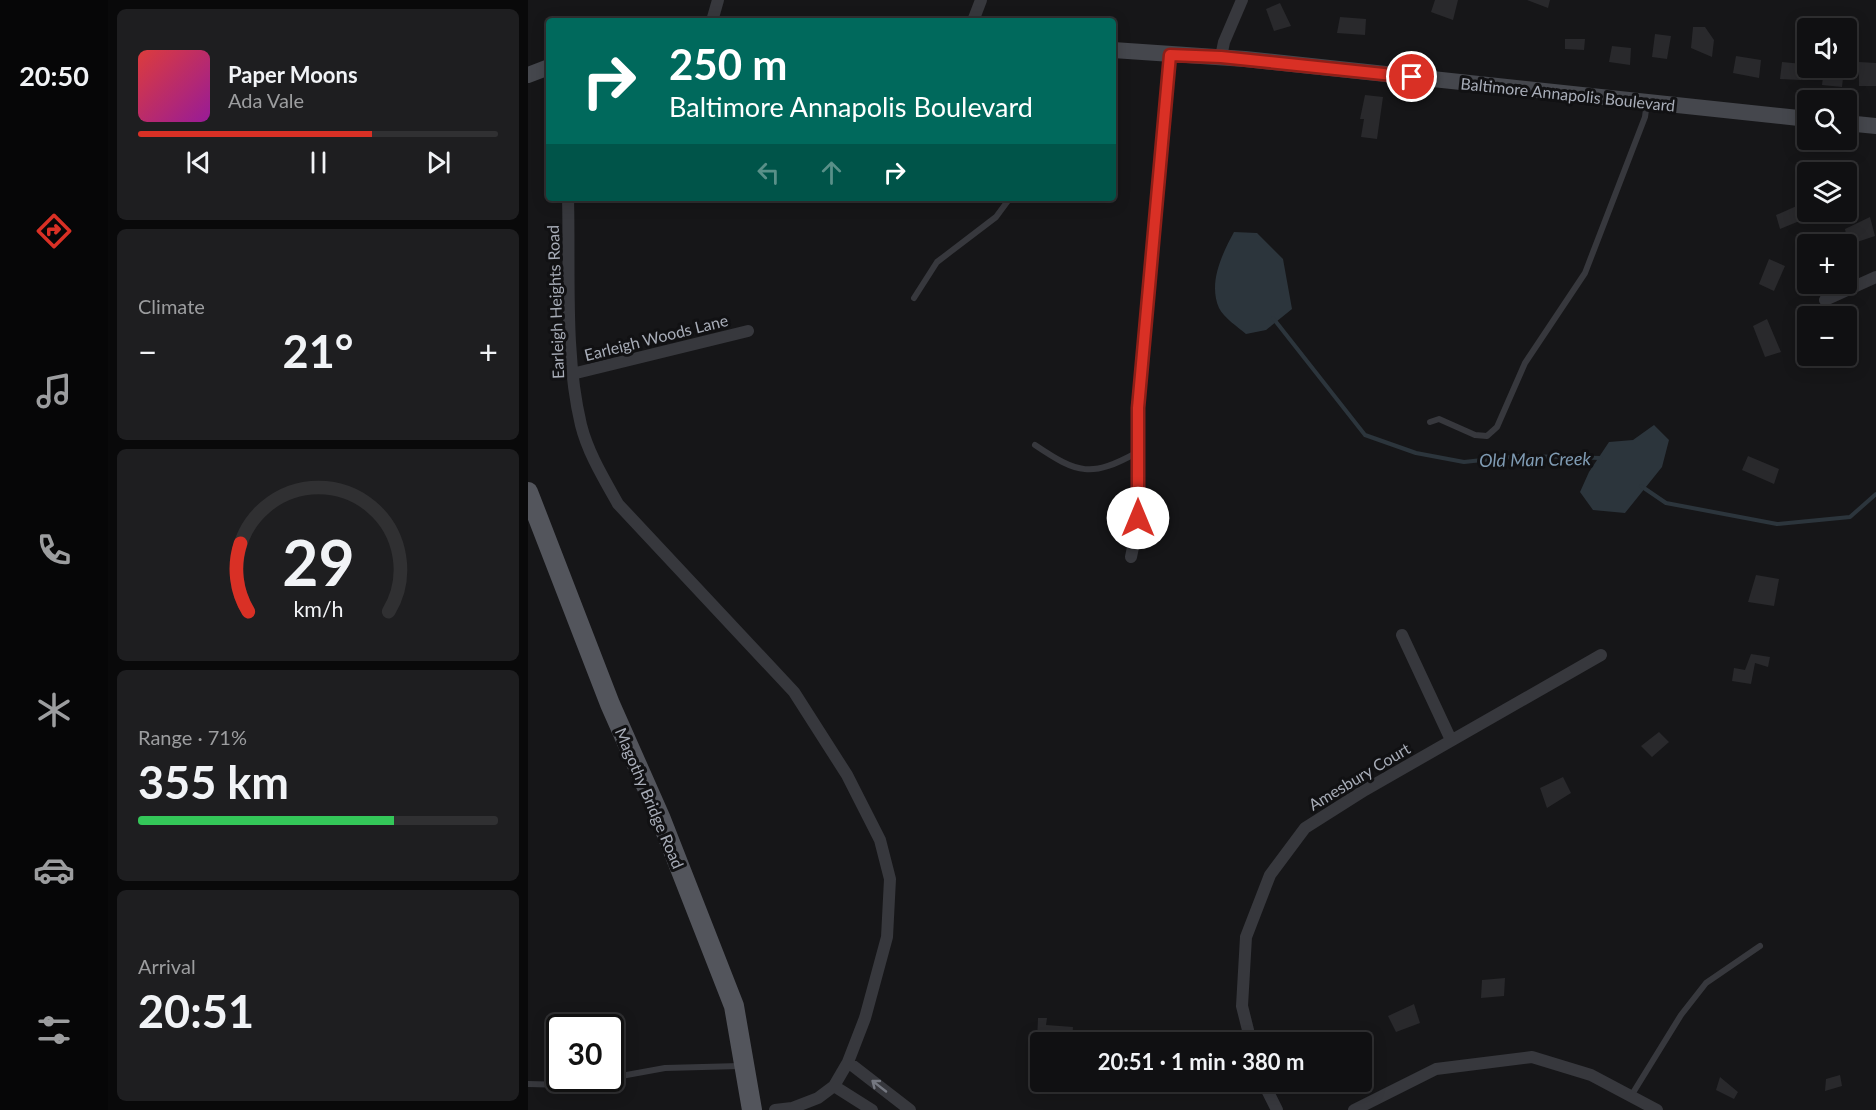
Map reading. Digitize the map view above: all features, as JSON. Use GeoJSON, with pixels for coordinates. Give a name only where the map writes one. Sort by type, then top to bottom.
{"type":"FeatureCollection","features":[{"type":"Feature","properties":{"kind":"main road","name":"Baltimore Annapolis Boulevard"},"geometry":{"type":"LineString","coordinates":[[1116,50],[1221,57],[1797,118]]}},
{"type":"Feature","properties":{"kind":"main road"},"geometry":{"type":"LineString","coordinates":[[528,75],[546,68]]}},
{"type":"Feature","properties":{"kind":"main road"},"geometry":{"type":"LineString","coordinates":[[1857,124],[1876,126]]}},
{"type":"Feature","properties":{"kind":"main road","name":"Magothy Bridge Road"},"geometry":{"type":"LineString","coordinates":[[528,492],[610,704],[660,817],[734,1006],[753,1110]]}},
{"type":"Feature","properties":{"kind":"street"},"geometry":{"type":"LineString","coordinates":[[713,18],[718,0]]}},
{"type":"Feature","properties":{"kind":"street"},"geometry":{"type":"LineString","coordinates":[[974,18],[981,0]]}},
{"type":"Feature","properties":{"kind":"street"},"geometry":{"type":"LineString","coordinates":[[1221,57],[1224,42],[1242,0]]}},
{"type":"Feature","properties":{"kind":"street"},"geometry":{"type":"LineString","coordinates":[[1131,557],[1138,518],[1138,408],[1170,55]]}},
{"type":"Feature","properties":{"kind":"street","name":"Earleigh Heights Road"},"geometry":{"type":"LineString","coordinates":[[568,201],[572,374],[581,428],[600,472],[618,504],[794,692],[847,775],[880,840],[890,879],[887,937],[865,1018],[848,1062],[834,1086]]}},
{"type":"Feature","properties":{"kind":"street"},"geometry":{"type":"LineString","coordinates":[[1825,300],[1876,277]]}},
{"type":"Feature","properties":{"kind":"street","name":"Earleigh Woods Lane"},"geometry":{"type":"LineString","coordinates":[[572,374],[748,331]]}},
{"type":"Feature","properties":{"kind":"street"},"geometry":{"type":"LineString","coordinates":[[1402,635],[1451,740]]}},
{"type":"Feature","properties":{"kind":"street","name":"Amesbury Court"},"geometry":{"type":"LineString","coordinates":[[1248,1032],[1242,1006],[1246,937],[1270,875],[1305,828],[1451,740],[1601,655]]}},
{"type":"Feature","properties":{"kind":"street"},"geometry":{"type":"LineString","coordinates":[[1354,1110],[1436,1069],[1532,1057],[1591,1075],[1657,1110]]}},
{"type":"Feature","properties":{"kind":"street"},"geometry":{"type":"LineString","coordinates":[[848,1062],[910,1110]]}},
{"type":"Feature","properties":{"kind":"street"},"geometry":{"type":"LineString","coordinates":[[775,1110],[792,1108],[818,1098],[834,1086],[872,1110]]}},
{"type":"Feature","properties":{"kind":"street"},"geometry":{"type":"LineString","coordinates":[[1268,1092],[1277,1110]]}},
{"type":"Feature","properties":{"kind":"lane"},"geometry":{"type":"LineString","coordinates":[[1430,422],[1439,419],[1475,435],[1487,436],[1497,427],[1525,363],[1585,273],[1646,117],[1646,101]]}},
{"type":"Feature","properties":{"kind":"lane"},"geometry":{"type":"LineString","coordinates":[[914,298],[937,262],[996,217],[1008,201]]}},
{"type":"Feature","properties":{"kind":"lane"},"geometry":{"type":"LineString","coordinates":[[1035,445],[1079,470],[1100,470],[1138,452]]}},
{"type":"Feature","properties":{"kind":"lane"},"geometry":{"type":"LineString","coordinates":[[1631,1096],[1681,1016],[1706,982],[1760,946]]}},
{"type":"Feature","properties":{"kind":"lane"},"geometry":{"type":"LineString","coordinates":[[624,1075],[665,1068],[744,1065]]}},
{"type":"Feature","properties":{"kind":"lane"},"geometry":{"type":"LineString","coordinates":[[528,1084],[546,1084]]}},
{"type":"Feature","properties":{"kind":"shaded area"},"geometry":{"type":"Polygon","coordinates":[[[1234,232],[1257,233],[1283,259],[1292,309],[1266,330],[1246,334],[1219,308],[1215,289],[1216,279],[1221,259],[1234,232]]]}},
{"type":"Feature","properties":{"kind":"shaded area"},"geometry":{"type":"Polygon","coordinates":[[[1654,425],[1669,440],[1662,467],[1625,513],[1593,510],[1580,492],[1589,472],[1609,442],[1633,440],[1654,425]]]}},
{"type":"Feature","properties":{"kind":"building"},"geometry":{"type":"Polygon","coordinates":[[[1435,0],[1458,0],[1453,20],[1431,12],[1435,0]]]}},
{"type":"Feature","properties":{"kind":"building"},"geometry":{"type":"Polygon","coordinates":[[[1527,0],[1550,0],[1548,8],[1527,0]]]}},
{"type":"Feature","properties":{"kind":"building"},"geometry":{"type":"Polygon","coordinates":[[[1280,3],[1291,26],[1274,31],[1266,9],[1280,3]]]}},
{"type":"Feature","properties":{"kind":"building"},"geometry":{"type":"Polygon","coordinates":[[[1340,17],[1366,19],[1365,35],[1337,33],[1340,17]]]}},
{"type":"Feature","properties":{"kind":"building"},"geometry":{"type":"Polygon","coordinates":[[[1693,27],[1705,27],[1714,40],[1712,57],[1691,48],[1693,27]]]}},
{"type":"Feature","properties":{"kind":"building"},"geometry":{"type":"Polygon","coordinates":[[[1655,34],[1671,36],[1667,59],[1652,57],[1655,34]]]}},
{"type":"Feature","properties":{"kind":"building"},"geometry":{"type":"Polygon","coordinates":[[[1565,39],[1585,39],[1584,50],[1565,49],[1565,39]]]}},
{"type":"Feature","properties":{"kind":"building"},"geometry":{"type":"Polygon","coordinates":[[[1612,46],[1631,48],[1630,65],[1609,62],[1612,46]]]}},
{"type":"Feature","properties":{"kind":"building"},"geometry":{"type":"Polygon","coordinates":[[[1736,56],[1761,60],[1759,78],[1733,73],[1736,56]]]}},
{"type":"Feature","properties":{"kind":"building"},"geometry":{"type":"Polygon","coordinates":[[[1782,62],[1797,63],[1797,78],[1801,78],[1801,80],[1780,79],[1782,62]]]}},
{"type":"Feature","properties":{"kind":"building"},"geometry":{"type":"Polygon","coordinates":[[[1859,62],[1876,63],[1876,86],[1859,86],[1859,62]]]}},
{"type":"Feature","properties":{"kind":"building"},"geometry":{"type":"Polygon","coordinates":[[[1823,78],[1843,78],[1842,87],[1822,85],[1823,78]]]}},
{"type":"Feature","properties":{"kind":"building"},"geometry":{"type":"Polygon","coordinates":[[[1365,95],[1383,97],[1377,139],[1361,137],[1364,119],[1360,119],[1365,95]]]}},
{"type":"Feature","properties":{"kind":"building"},"geometry":{"type":"Polygon","coordinates":[[[1797,206],[1797,222],[1780,229],[1776,215],[1797,206]]]}},
{"type":"Feature","properties":{"kind":"building"},"geometry":{"type":"Polygon","coordinates":[[[1870,217],[1875,236],[1857,242],[1857,234],[1846,234],[1845,229],[1870,217]]]}},
{"type":"Feature","properties":{"kind":"building"},"geometry":{"type":"Polygon","coordinates":[[[1769,259],[1785,266],[1774,291],[1759,284],[1769,259]]]}},
{"type":"Feature","properties":{"kind":"building"},"geometry":{"type":"Polygon","coordinates":[[[1767,319],[1781,352],[1765,357],[1753,326],[1767,319]]]}},
{"type":"Feature","properties":{"kind":"building"},"geometry":{"type":"Polygon","coordinates":[[[1748,456],[1779,469],[1774,484],[1742,470],[1748,456]]]}},
{"type":"Feature","properties":{"kind":"building"},"geometry":{"type":"Polygon","coordinates":[[[1756,575],[1779,579],[1774,606],[1748,602],[1756,575]]]}},
{"type":"Feature","properties":{"kind":"building"},"geometry":{"type":"Polygon","coordinates":[[[1751,654],[1770,657],[1768,667],[1755,663],[1751,684],[1732,681],[1734,668],[1745,670],[1751,654]]]}},
{"type":"Feature","properties":{"kind":"building"},"geometry":{"type":"Polygon","coordinates":[[[1659,732],[1669,742],[1652,757],[1641,746],[1659,732]]]}},
{"type":"Feature","properties":{"kind":"building"},"geometry":{"type":"Polygon","coordinates":[[[1563,777],[1571,793],[1547,808],[1540,788],[1563,777]]]}},
{"type":"Feature","properties":{"kind":"building"},"geometry":{"type":"Polygon","coordinates":[[[1505,978],[1504,996],[1481,998],[1482,980],[1505,978]]]}},
{"type":"Feature","properties":{"kind":"building"},"geometry":{"type":"Polygon","coordinates":[[[1414,1004],[1420,1023],[1396,1032],[1388,1016],[1414,1004]]]}},
{"type":"Feature","properties":{"kind":"building"},"geometry":{"type":"Polygon","coordinates":[[[1038,1018],[1047,1018],[1046,1025],[1073,1027],[1073,1032],[1037,1032],[1038,1018]]]}},
{"type":"Feature","properties":{"kind":"building"},"geometry":{"type":"Polygon","coordinates":[[[1840,1075],[1842,1086],[1825,1091],[1826,1079],[1840,1075]]]}},
{"type":"Feature","properties":{"kind":"building"},"geometry":{"type":"Polygon","coordinates":[[[1720,1077],[1738,1092],[1734,1099],[1716,1090],[1720,1077]]]}},
{"type":"Feature","properties":{"kind":"waterway","name":"Old Man Creek"},"geometry":{"type":"LineString","coordinates":[[1273,318],[1365,435],[1416,453],[1464,462],[1519,456],[1601,458]]}},
{"type":"Feature","properties":{"kind":"waterway","name":"Old Man Creek"},"geometry":{"type":"LineString","coordinates":[[1641,486],[1666,503],[1777,524],[1850,517],[1876,494]]}},
{"type":"Feature","properties":{"kind":"route"},"geometry":{"type":"LineString","coordinates":[[1138,518],[1138,408],[1170,55],[1221,57],[1412,77]]}}]}
